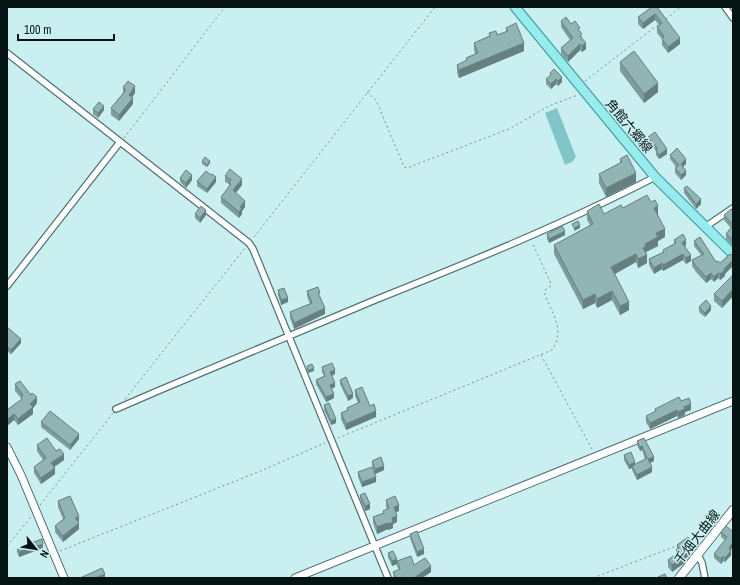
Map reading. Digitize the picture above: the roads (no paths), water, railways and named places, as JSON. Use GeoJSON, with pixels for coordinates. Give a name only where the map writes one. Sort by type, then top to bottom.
{"type":"FeatureCollection","features":[{"type":"Feature","properties":{"kind":"main road","name":"角館六郷線"},"geometry":{"type":"LineString","coordinates":[[515,7],[655,177],[733,254]]}},
{"type":"Feature","properties":{"kind":"main road","name":"千畑大曲線"},"geometry":{"type":"LineString","coordinates":[[679,578],[733,510]]}},
{"type":"Feature","properties":{"kind":"street"},"geometry":{"type":"LineString","coordinates":[[725,7],[733,18]]}},
{"type":"Feature","properties":{"kind":"street"},"geometry":{"type":"LineString","coordinates":[[7,53],[249,243],[257,255],[388,578]]}},
{"type":"Feature","properties":{"kind":"street"},"geometry":{"type":"LineString","coordinates":[[7,286],[120,142]]}},
{"type":"Feature","properties":{"kind":"street"},"geometry":{"type":"LineString","coordinates":[[116,409],[290,335],[444,273],[529,236],[655,177]]}},
{"type":"Feature","properties":{"kind":"street"},"geometry":{"type":"LineString","coordinates":[[705,227],[733,208]]}},
{"type":"Feature","properties":{"kind":"street"},"geometry":{"type":"LineString","coordinates":[[295,578],[733,401]]}},
{"type":"Feature","properties":{"kind":"street"},"geometry":{"type":"LineString","coordinates":[[7,447],[21,475],[64,578]]}},
{"type":"Feature","properties":{"kind":"street"},"geometry":{"type":"LineString","coordinates":[[698,555],[706,578]]}}]}
